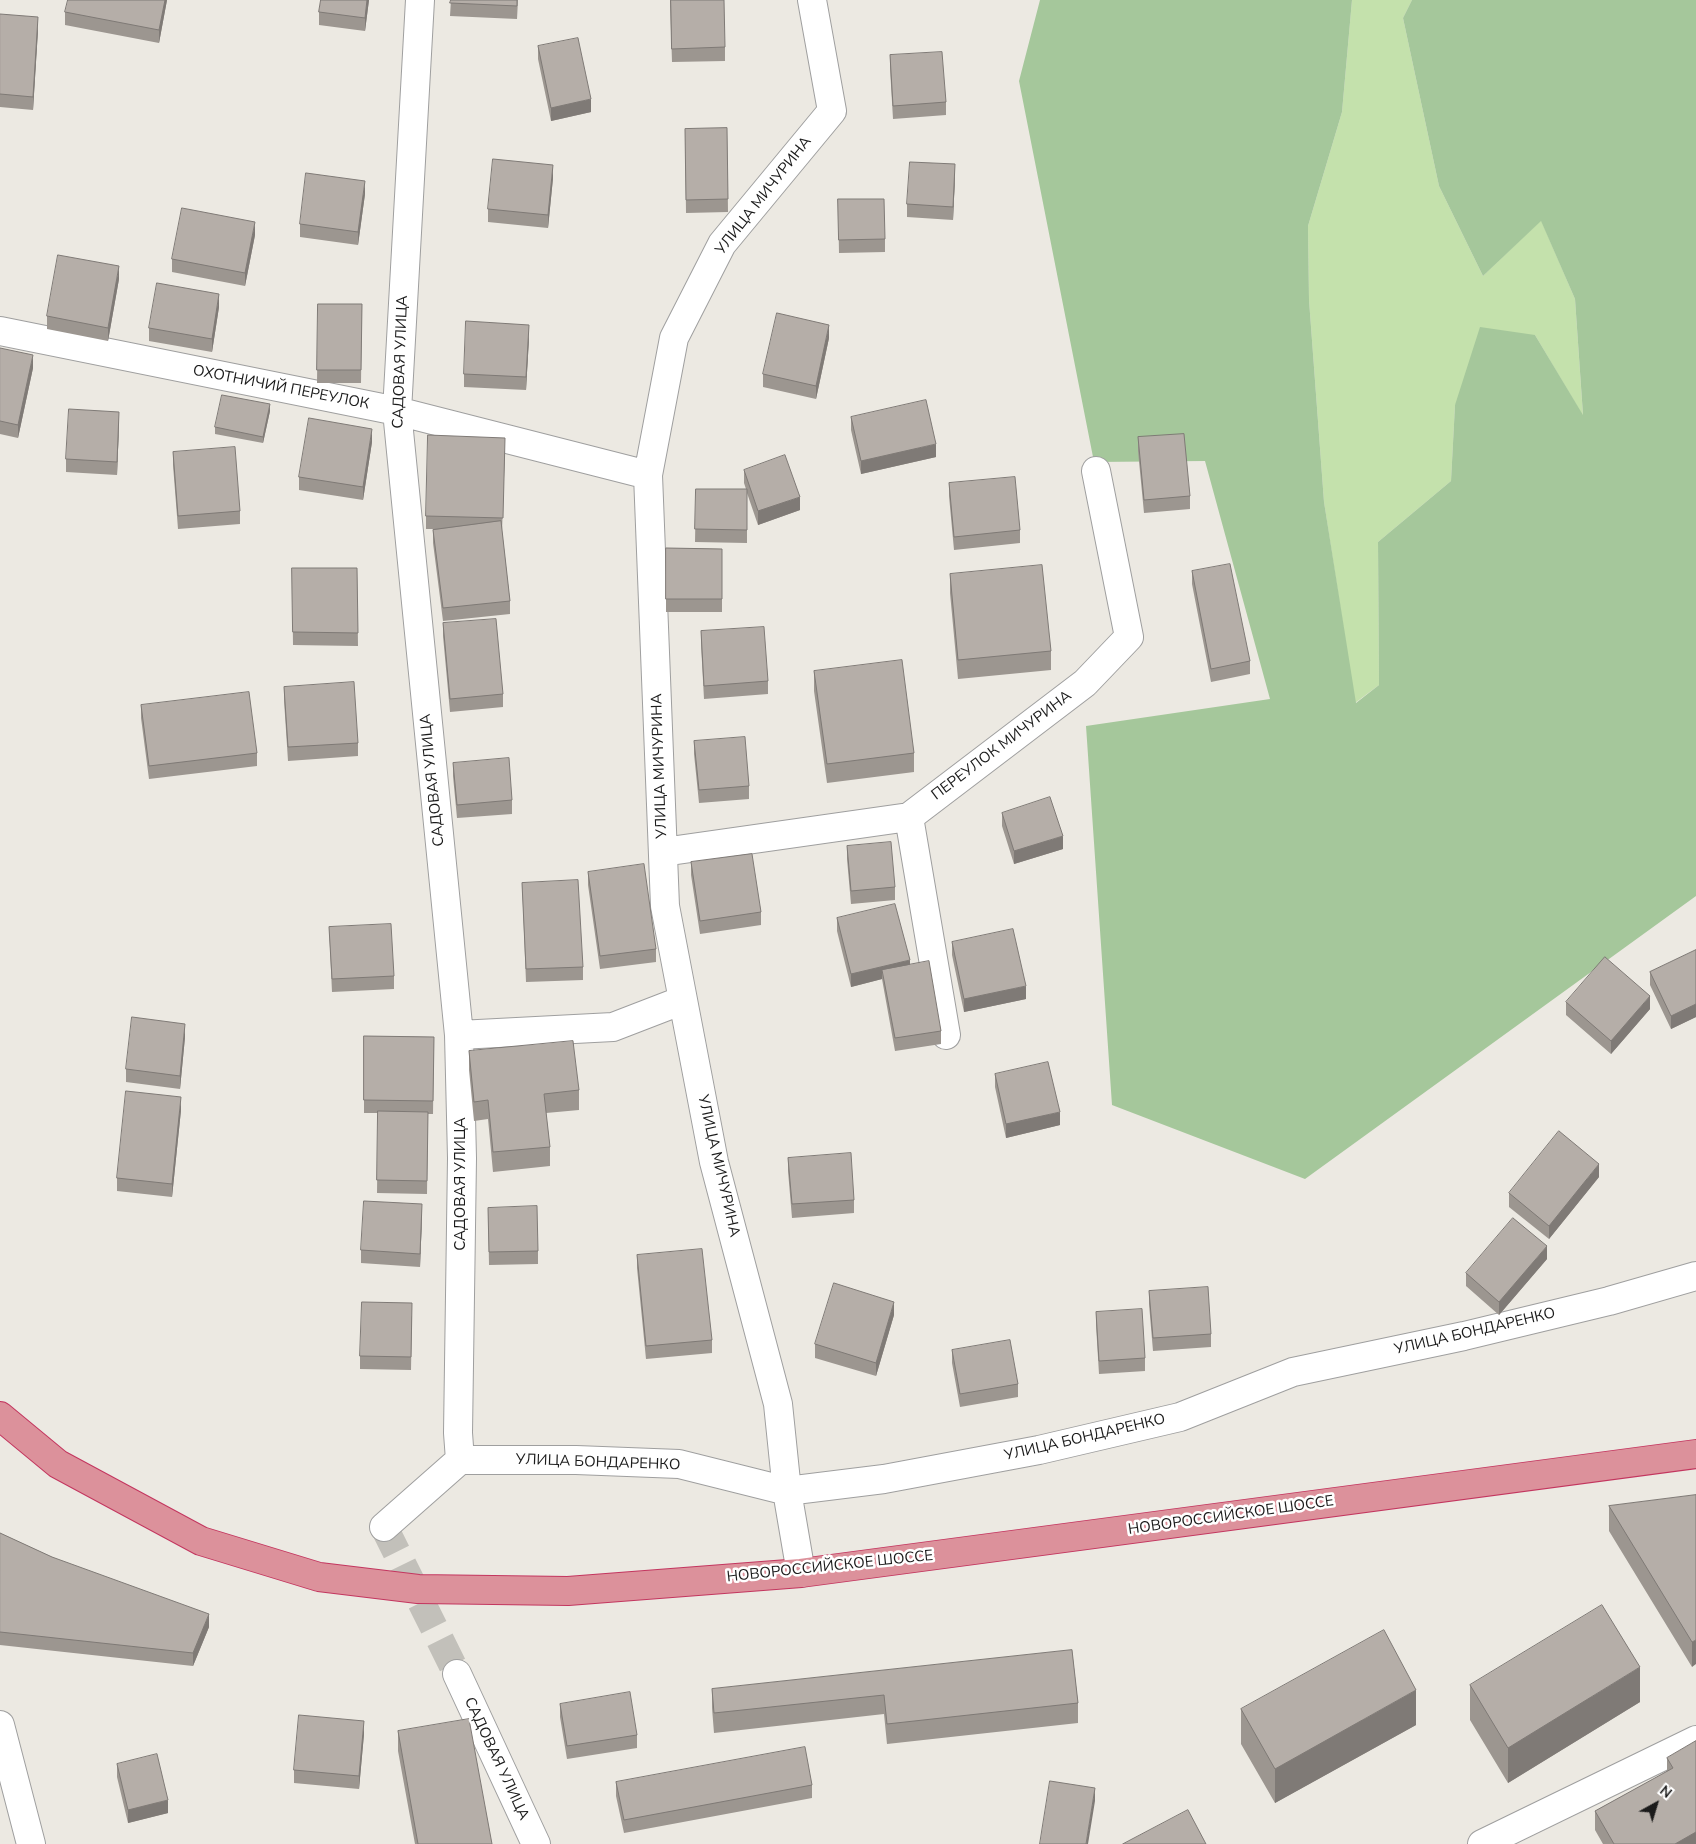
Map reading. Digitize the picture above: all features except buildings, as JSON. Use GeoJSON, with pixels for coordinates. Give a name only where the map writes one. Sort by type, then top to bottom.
{"type":"FeatureCollection","features":[{"type":"Feature","properties":{"kind":"highway","name":"НОВОРОССИЙСКОЕ ШОССЕ"},"geometry":{"type":"LineString","coordinates":[[0,1416],[58,1464],[201,1541],[319,1577],[418,1589],[568,1592],[801,1573],[1696,1454]]}},
{"type":"Feature","properties":{"kind":"street","name":"САДОВАЯ УЛИЦА"},"geometry":{"type":"LineString","coordinates":[[420,0],[396,411],[459,1035],[462,1158],[458,1433],[460,1460]]}},
{"type":"Feature","properties":{"kind":"street","name":"УЛИЦА МИЧУРИНА"},"geometry":{"type":"LineString","coordinates":[[801,1573],[787,1491],[778,1404],[714,1162],[665,906],[648,475],[674,338],[722,244],[832,111],[812,0]]}},
{"type":"Feature","properties":{"kind":"street","name":"ОХОТНИЧИЙ ПЕРЕУЛОК"},"geometry":{"type":"LineString","coordinates":[[0,331],[396,411],[648,475]]}},
{"type":"Feature","properties":{"kind":"street","name":"ПЕРЕУЛОК МИЧУРИНА"},"geometry":{"type":"LineString","coordinates":[[909,817],[1086,683],[1129,638],[1096,471]]}},
{"type":"Feature","properties":{"kind":"street"},"geometry":{"type":"LineString","coordinates":[[663,852],[909,817],[946,1035]]}},
{"type":"Feature","properties":{"kind":"street"},"geometry":{"type":"LineString","coordinates":[[459,1035],[613,1027],[683,1000]]}},
{"type":"Feature","properties":{"kind":"street","name":"УЛИЦА БОНДАРЕНКО"},"geometry":{"type":"LineString","coordinates":[[460,1460],[576,1460],[679,1464],[787,1491],[893,1477],[1039,1450],[1180,1417],[1293,1372],[1464,1336],[1609,1301],[1696,1276]]}},
{"type":"Feature","properties":{"kind":"street"},"geometry":{"type":"LineString","coordinates":[[384,1527],[460,1460]]}},
{"type":"Feature","properties":{"kind":"street","name":"САДОВАЯ УЛИЦА"},"geometry":{"type":"LineString","coordinates":[[456,1674],[536,1844]]}},
{"type":"Feature","properties":{"kind":"street"},"geometry":{"type":"LineString","coordinates":[[0,1725],[31,1844]]}},
{"type":"Feature","properties":{"kind":"street"},"geometry":{"type":"LineString","coordinates":[[1482,1844],[1696,1740]]}},
{"type":"Feature","properties":{"kind":"green space"},"geometry":{"type":"Polygon","coordinates":[[[1040,0],[1352,0],[1342,112],[1308,226],[1309,300],[1324,502],[1356,703],[1379,685],[1378,542],[1451,481],[1455,405],[1480,327],[1535,335],[1583,415],[1575,299],[1541,221],[1483,276],[1439,186],[1403,18],[1412,0],[1696,0],[1696,896],[1305,1179],[1112,1105],[1086,726],[1270,699],[1205,461],[1094,462],[1019,81],[1040,0]]]}},
{"type":"Feature","properties":{"kind":"green space"},"geometry":{"type":"Polygon","coordinates":[[[1352,0],[1412,0],[1403,18],[1439,186],[1483,276],[1541,220],[1575,299],[1583,416],[1535,335],[1455,405],[1451,481],[1378,542],[1379,685],[1355,703],[1324,502],[1309,300],[1308,226],[1342,112],[1352,0]]]}},
{"type":"Feature","properties":{"kind":"tunnel"},"geometry":{"type":"LineString","coordinates":[[384,1527],[457,1674]]}}]}
